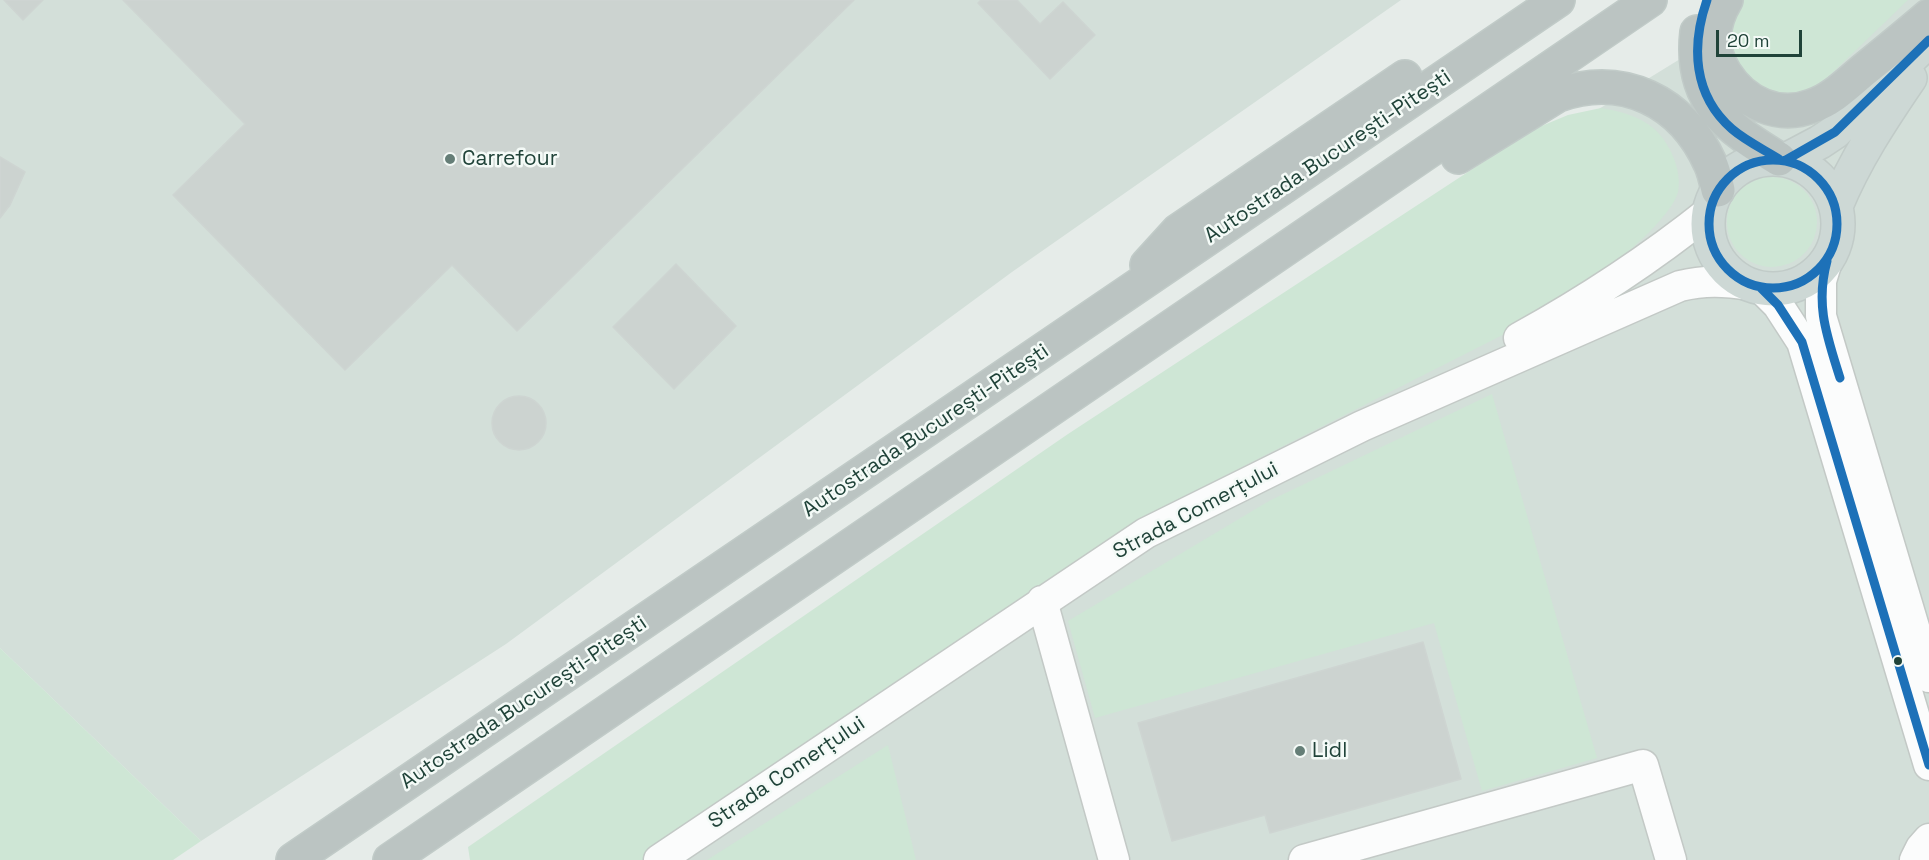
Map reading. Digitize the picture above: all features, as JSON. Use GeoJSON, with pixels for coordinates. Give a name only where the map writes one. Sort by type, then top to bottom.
{"type":"FeatureCollection","features":[{"type":"Feature","properties":{"kind":"highway"},"geometry":{"type":"LineString","coordinates":[[1108,307],[1178,231],[1518,0]]}},
{"type":"Feature","properties":{"kind":"highway","name":"Autostrada București-Pitești"},"geometry":{"type":"LineString","coordinates":[[293,860],[1558,0]]}},
{"type":"Feature","properties":{"kind":"highway"},"geometry":{"type":"LineString","coordinates":[[390,860],[1650,0]]}},
{"type":"Feature","properties":{"kind":"highway"},"geometry":{"type":"LineString","coordinates":[[1707,0],[1698,22],[1696,60],[1700,81],[1709,100],[1724,122],[1738,134],[1783,160]]}},
{"type":"Feature","properties":{"kind":"highway"},"geometry":{"type":"LineString","coordinates":[[1726,0],[1714,26],[1713,44],[1718,62],[1732,84],[1750,100],[1770,108],[1793,111],[1814,106],[1842,89],[1929,16]]}},
{"type":"Feature","properties":{"kind":"highway"},"geometry":{"type":"LineString","coordinates":[[1138,349],[1226,293],[1349,232],[1445,165],[1558,95],[1575,89],[1611,87],[1630,90],[1651,97],[1676,115],[1701,145],[1711,164],[1714,200]]}},
{"type":"Feature","properties":{"kind":"main road"},"geometry":{"type":"LineString","coordinates":[[1783,160],[1835,132],[1929,40]]}},
{"type":"Feature","properties":{"kind":"main road"},"geometry":{"type":"LineString","coordinates":[[1836,206],[1849,175],[1868,140],[1929,48]]}},
{"type":"Feature","properties":{"kind":"main road"},"geometry":{"type":"LineString","coordinates":[[1761,160],[1783,160],[1803,166],[1817,176],[1829,190],[1836,206],[1838,225],[1835,244],[1827,261],[1811,277],[1790,286],[1756,286],[1734,276],[1713,247],[1709,229],[1714,200],[1730,176],[1744,166],[1761,160]]}},
{"type":"Feature","properties":{"kind":"street"},"geometry":{"type":"LineString","coordinates":[[1362,426],[1550,321],[1604,288],[1674,240],[1714,200]]}},
{"type":"Feature","properties":{"kind":"street"},"geometry":{"type":"LineString","coordinates":[[1827,261],[1821,280],[1821,316],[1929,677]]}},
{"type":"Feature","properties":{"kind":"street","name":"Strada Comerțului"},"geometry":{"type":"LineString","coordinates":[[659,860],[1146,533],[1362,426],[1680,286],[1721,280],[1756,286]]}},
{"type":"Feature","properties":{"kind":"street"},"geometry":{"type":"LineString","coordinates":[[1756,286],[1778,305],[1802,342],[1929,765]]}},
{"type":"Feature","properties":{"kind":"street"},"geometry":{"type":"LineString","coordinates":[[1042,601],[1114,860]]}},
{"type":"Feature","properties":{"kind":"street"},"geometry":{"type":"LineString","coordinates":[[1304,860],[1643,765],[1671,860]]}},
{"type":"Feature","properties":{"kind":"street"},"geometry":{"type":"LineString","coordinates":[[1916,860],[1921,848],[1929,839]]}},
{"type":"Feature","properties":{"kind":"shaded area"},"geometry":{"type":"Polygon","coordinates":[[[0,0],[1401,0],[1012,272],[506,644],[201,841],[0,648],[0,0]]]}},
{"type":"Feature","properties":{"kind":"shaded area"},"geometry":{"type":"Polygon","coordinates":[[[1776,0],[1929,0],[1929,860],[470,860],[1511,163],[1776,0]]]}},
{"type":"Feature","properties":{"kind":"green space"},"geometry":{"type":"Polygon","coordinates":[[[1740,0],[1908,0],[1829,76],[1811,89],[1790,95],[1770,91],[1744,78],[1730,59],[1731,10],[1740,0]]]}},
{"type":"Feature","properties":{"kind":"green space"},"geometry":{"type":"Polygon","coordinates":[[[1601,108],[1632,116],[1657,131],[1669,148],[1676,164],[1678,192],[1659,222],[1642,239],[1603,273],[1552,310],[1135,521],[653,860],[470,860],[468,847],[1068,434],[1532,130],[1568,115],[1601,108]]]}},
{"type":"Feature","properties":{"kind":"green space"},"geometry":{"type":"Polygon","coordinates":[[[1763,177],[1781,177],[1797,184],[1810,197],[1817,213],[1817,231],[1810,247],[1797,260],[1781,267],[1763,267],[1747,260],[1734,247],[1727,231],[1727,213],[1734,197],[1747,184],[1763,177]]]}},
{"type":"Feature","properties":{"kind":"green space"},"geometry":{"type":"Polygon","coordinates":[[[1492,394],[1597,758],[1482,791],[1434,623],[1095,718],[1068,621],[1269,501],[1492,394]]]}},
{"type":"Feature","properties":{"kind":"green space"},"geometry":{"type":"Polygon","coordinates":[[[0,648],[201,841],[173,860],[0,860],[0,648]]]}},
{"type":"Feature","properties":{"kind":"green space"},"geometry":{"type":"Polygon","coordinates":[[[888,745],[916,860],[707,860],[888,745]]]}},
{"type":"Feature","properties":{"kind":"building"},"geometry":{"type":"Polygon","coordinates":[[[4,0],[43,0],[23,20],[4,0]]]}},
{"type":"Feature","properties":{"kind":"building","name":"Carrefour"},"geometry":{"type":"Polygon","coordinates":[[[123,0],[854,0],[517,331],[452,265],[345,370],[173,195],[245,124],[123,0]]]}},
{"type":"Feature","properties":{"kind":"building"},"geometry":{"type":"Polygon","coordinates":[[[981,0],[1017,0],[1040,24],[1063,2],[1095,35],[1050,79],[978,3],[981,0]]]}},
{"type":"Feature","properties":{"kind":"building"},"geometry":{"type":"Polygon","coordinates":[[[0,157],[25,172],[10,205],[0,218],[0,157]]]}},
{"type":"Feature","properties":{"kind":"building"},"geometry":{"type":"Polygon","coordinates":[[[676,264],[736,326],[674,389],[613,327],[676,264]]]}},
{"type":"Feature","properties":{"kind":"building"},"geometry":{"type":"Polygon","coordinates":[[[519,396],[529,398],[538,404],[544,413],[546,423],[544,433],[538,442],[529,448],[519,450],[509,448],[500,442],[494,433],[492,423],[494,413],[500,404],[509,398],[519,396]]]}},
{"type":"Feature","properties":{"kind":"building","name":"Lidl"},"geometry":{"type":"Polygon","coordinates":[[[1423,642],[1461,779],[1270,833],[1265,815],[1172,841],[1138,723],[1423,642]]]}},
{"type":"Feature","properties":{"kind":"transit line"},"geometry":{"type":"LineString","coordinates":[[1707,0],[1702,17],[1698,52],[1699,69],[1709,101],[1732,129],[1779,159]]}},
{"type":"Feature","properties":{"kind":"transit line"},"geometry":{"type":"LineString","coordinates":[[1786,160],[1835,132],[1929,40]]}},
{"type":"Feature","properties":{"kind":"transit line"},"geometry":{"type":"LineString","coordinates":[[1773,160],[1798,164],[1819,178],[1833,199],[1837,224],[1833,249],[1819,270],[1798,284],[1773,288],[1748,284],[1727,270],[1713,249],[1709,224],[1713,199],[1727,178],[1748,164],[1773,160]]}},
{"type":"Feature","properties":{"kind":"transit line"},"geometry":{"type":"LineString","coordinates":[[1827,261],[1822,306],[1827,334],[1840,378]]}},
{"type":"Feature","properties":{"kind":"transit line"},"geometry":{"type":"LineString","coordinates":[[1761,288],[1778,305],[1802,342],[1929,765]]}},
{"type":"Feature","properties":{"kind":"place","name":"Carrefour"},"geometry":{"type":"Point","coordinates":[450,159]}},
{"type":"Feature","properties":{"kind":"place","name":"Lidl"},"geometry":{"type":"Point","coordinates":[1300,751]}}]}
